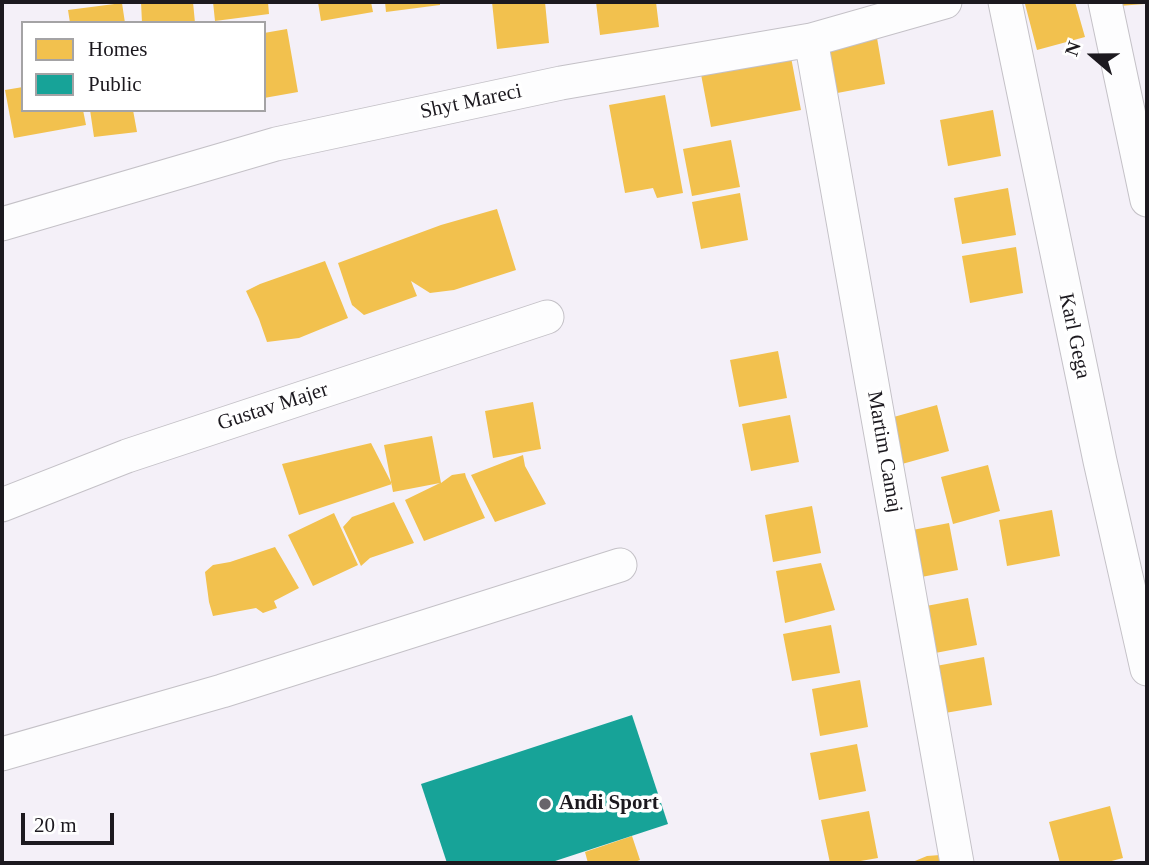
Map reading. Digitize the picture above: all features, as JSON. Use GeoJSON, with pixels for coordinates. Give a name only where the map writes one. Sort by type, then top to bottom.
{"type":"FeatureCollection","features":[{"type":"Feature","properties":{"kind":"street","name":"Shyt Mareci"},"geometry":{"type":"LineString","coordinates":[[2,224],[276,144],[562,83],[811,40],[945,2]]}},
{"type":"Feature","properties":{"kind":"street","name":"Karl Gega"},"geometry":{"type":"LineString","coordinates":[[1005,2],[1100,461],[1147,669]]}},
{"type":"Feature","properties":{"kind":"street"},"geometry":{"type":"LineString","coordinates":[[1105,2],[1147,200]]}},
{"type":"Feature","properties":{"kind":"street","name":"Martim Camaj"},"geometry":{"type":"LineString","coordinates":[[811,40],[957,863]]}},
{"type":"Feature","properties":{"kind":"street","name":"Gustav Majer"},"geometry":{"type":"LineString","coordinates":[[2,505],[127,456],[547,317]]}},
{"type":"Feature","properties":{"kind":"street"},"geometry":{"type":"LineString","coordinates":[[2,754],[222,691],[620,565]]}},
{"type":"Feature","properties":{"kind":"building: Homes"},"geometry":{"type":"Polygon","coordinates":[[[141,2],[193,2],[195,21],[142,21],[141,2]]]}},
{"type":"Feature","properties":{"kind":"building: Homes"},"geometry":{"type":"Polygon","coordinates":[[[213,2],[268,2],[269,14],[215,21],[213,2]]]}},
{"type":"Feature","properties":{"kind":"building: Homes"},"geometry":{"type":"Polygon","coordinates":[[[318,2],[371,2],[373,12],[321,21],[318,2]]]}},
{"type":"Feature","properties":{"kind":"building: Homes"},"geometry":{"type":"Polygon","coordinates":[[[385,2],[440,2],[440,5],[386,12],[385,2]]]}},
{"type":"Feature","properties":{"kind":"building: Homes"},"geometry":{"type":"Polygon","coordinates":[[[492,2],[545,2],[549,43],[497,49],[492,2]]]}},
{"type":"Feature","properties":{"kind":"building: Homes"},"geometry":{"type":"Polygon","coordinates":[[[596,2],[656,2],[659,27],[600,35],[596,2]]]}},
{"type":"Feature","properties":{"kind":"building: Homes"},"geometry":{"type":"Polygon","coordinates":[[[1075,2],[1085,37],[1037,50],[1025,4],[1075,2]]]}},
{"type":"Feature","properties":{"kind":"building: Homes"},"geometry":{"type":"Polygon","coordinates":[[[1119,2],[1144,2],[1144,4],[1119,6],[1119,2]]]}},
{"type":"Feature","properties":{"kind":"building: Homes"},"geometry":{"type":"Polygon","coordinates":[[[122,3],[125,21],[70,21],[68,10],[122,3]]]}},
{"type":"Feature","properties":{"kind":"building: Homes"},"geometry":{"type":"Polygon","coordinates":[[[287,29],[298,92],[266,98],[266,33],[287,29]]]}},
{"type":"Feature","properties":{"kind":"building: Homes"},"geometry":{"type":"Polygon","coordinates":[[[877,38],[885,84],[832,94],[824,47],[877,38]]]}},
{"type":"Feature","properties":{"kind":"building: Homes"},"geometry":{"type":"Polygon","coordinates":[[[790,52],[801,110],[711,127],[700,69],[790,52]]]}},
{"type":"Feature","properties":{"kind":"building: Homes"},"geometry":{"type":"Polygon","coordinates":[[[21,87],[21,112],[83,112],[86,125],[14,138],[5,90],[21,87]]]}},
{"type":"Feature","properties":{"kind":"building: Homes"},"geometry":{"type":"Polygon","coordinates":[[[665,95],[683,193],[657,198],[653,188],[625,193],[609,105],[665,95]]]}},
{"type":"Feature","properties":{"kind":"building: Homes"},"geometry":{"type":"Polygon","coordinates":[[[993,110],[1001,156],[948,166],[940,120],[993,110]]]}},
{"type":"Feature","properties":{"kind":"building: Homes"},"geometry":{"type":"Polygon","coordinates":[[[90,112],[133,112],[137,132],[94,137],[90,112]]]}},
{"type":"Feature","properties":{"kind":"building: Homes"},"geometry":{"type":"Polygon","coordinates":[[[731,140],[740,187],[692,196],[683,149],[731,140]]]}},
{"type":"Feature","properties":{"kind":"building: Homes"},"geometry":{"type":"Polygon","coordinates":[[[1008,188],[1016,235],[962,244],[954,198],[1008,188]]]}},
{"type":"Feature","properties":{"kind":"building: Homes"},"geometry":{"type":"Polygon","coordinates":[[[740,193],[748,240],[701,249],[692,202],[740,193]]]}},
{"type":"Feature","properties":{"kind":"building: Homes"},"geometry":{"type":"Polygon","coordinates":[[[497,209],[516,270],[454,290],[430,293],[411,281],[417,296],[364,315],[352,305],[338,263],[441,225],[497,209]]]}},
{"type":"Feature","properties":{"kind":"building: Homes"},"geometry":{"type":"Polygon","coordinates":[[[1016,247],[1023,293],[970,303],[962,256],[1016,247]]]}},
{"type":"Feature","properties":{"kind":"building: Homes"},"geometry":{"type":"Polygon","coordinates":[[[325,261],[348,318],[299,338],[267,342],[246,291],[325,261]]]}},
{"type":"Feature","properties":{"kind":"building: Homes"},"geometry":{"type":"Polygon","coordinates":[[[778,351],[787,398],[739,407],[730,360],[778,351]]]}},
{"type":"Feature","properties":{"kind":"building: Homes"},"geometry":{"type":"Polygon","coordinates":[[[533,402],[541,449],[493,458],[485,411],[533,402]]]}},
{"type":"Feature","properties":{"kind":"building: Homes"},"geometry":{"type":"Polygon","coordinates":[[[937,405],[949,451],[902,464],[890,418],[937,405]]]}},
{"type":"Feature","properties":{"kind":"building: Homes"},"geometry":{"type":"Polygon","coordinates":[[[790,415],[799,462],[751,471],[742,424],[790,415]]]}},
{"type":"Feature","properties":{"kind":"building: Homes"},"geometry":{"type":"Polygon","coordinates":[[[432,436],[441,483],[452,475],[465,473],[485,518],[424,541],[405,500],[440,483],[393,492],[384,445],[432,436]]]}},
{"type":"Feature","properties":{"kind":"building: Homes"},"geometry":{"type":"Polygon","coordinates":[[[371,443],[392,484],[299,515],[282,464],[371,443]]]}},
{"type":"Feature","properties":{"kind":"building: Homes"},"geometry":{"type":"Polygon","coordinates":[[[523,455],[525,466],[546,504],[495,522],[471,475],[523,455]]]}},
{"type":"Feature","properties":{"kind":"building: Homes"},"geometry":{"type":"Polygon","coordinates":[[[988,465],[1000,511],[953,524],[941,477],[988,465]]]}},
{"type":"Feature","properties":{"kind":"building: Homes"},"geometry":{"type":"Polygon","coordinates":[[[394,502],[414,543],[370,558],[361,566],[343,527],[352,517],[394,502]]]}},
{"type":"Feature","properties":{"kind":"building: Homes"},"geometry":{"type":"Polygon","coordinates":[[[812,506],[821,553],[773,562],[765,515],[812,506]]]}},
{"type":"Feature","properties":{"kind":"building: Homes"},"geometry":{"type":"Polygon","coordinates":[[[1052,510],[1060,556],[1007,566],[999,520],[1052,510]]]}},
{"type":"Feature","properties":{"kind":"building: Homes"},"geometry":{"type":"Polygon","coordinates":[[[334,513],[358,565],[313,586],[288,535],[334,513]]]}},
{"type":"Feature","properties":{"kind":"building: Homes"},"geometry":{"type":"Polygon","coordinates":[[[949,523],[958,570],[911,579],[902,532],[949,523]]]}},
{"type":"Feature","properties":{"kind":"building: Homes"},"geometry":{"type":"Polygon","coordinates":[[[275,547],[299,588],[274,601],[277,608],[263,613],[256,608],[213,616],[205,572],[213,565],[275,547]]]}},
{"type":"Feature","properties":{"kind":"building: Homes"},"geometry":{"type":"Polygon","coordinates":[[[821,563],[835,610],[785,623],[776,571],[821,563]]]}},
{"type":"Feature","properties":{"kind":"building: Homes"},"geometry":{"type":"Polygon","coordinates":[[[968,598],[977,645],[930,654],[921,607],[968,598]]]}},
{"type":"Feature","properties":{"kind":"building: Homes"},"geometry":{"type":"Polygon","coordinates":[[[831,625],[840,673],[792,681],[783,634],[831,625]]]}},
{"type":"Feature","properties":{"kind":"building: Homes"},"geometry":{"type":"Polygon","coordinates":[[[984,657],[992,705],[945,713],[936,666],[984,657]]]}},
{"type":"Feature","properties":{"kind":"building: Homes"},"geometry":{"type":"Polygon","coordinates":[[[860,680],[868,727],[820,736],[812,689],[860,680]]]}},
{"type":"Feature","properties":{"kind":"building: Homes"},"geometry":{"type":"Polygon","coordinates":[[[857,744],[866,791],[819,800],[810,753],[857,744]]]}},
{"type":"Feature","properties":{"kind":"building: Homes"},"geometry":{"type":"Polygon","coordinates":[[[1110,806],[1123,858],[1104,863],[1060,863],[1049,822],[1110,806]]]}},
{"type":"Feature","properties":{"kind":"building: Homes"},"geometry":{"type":"Polygon","coordinates":[[[869,811],[878,858],[830,863],[821,820],[869,811]]]}},
{"type":"Feature","properties":{"kind":"building: Homes"},"geometry":{"type":"Polygon","coordinates":[[[632,836],[640,860],[632,863],[588,863],[585,852],[632,836]]]}},
{"type":"Feature","properties":{"kind":"building: Homes"},"geometry":{"type":"Polygon","coordinates":[[[940,855],[941,863],[910,863],[927,856],[940,855]]]}},
{"type":"Feature","properties":{"kind":"building: Public","name":"Andi Sport"},"geometry":{"type":"Polygon","coordinates":[[[632,715],[668,824],[549,863],[447,863],[421,784],[632,715]]]}},
{"type":"Feature","properties":{"kind":"place","name":"Andi Sport"},"geometry":{"type":"Point","coordinates":[545,804]}}]}
